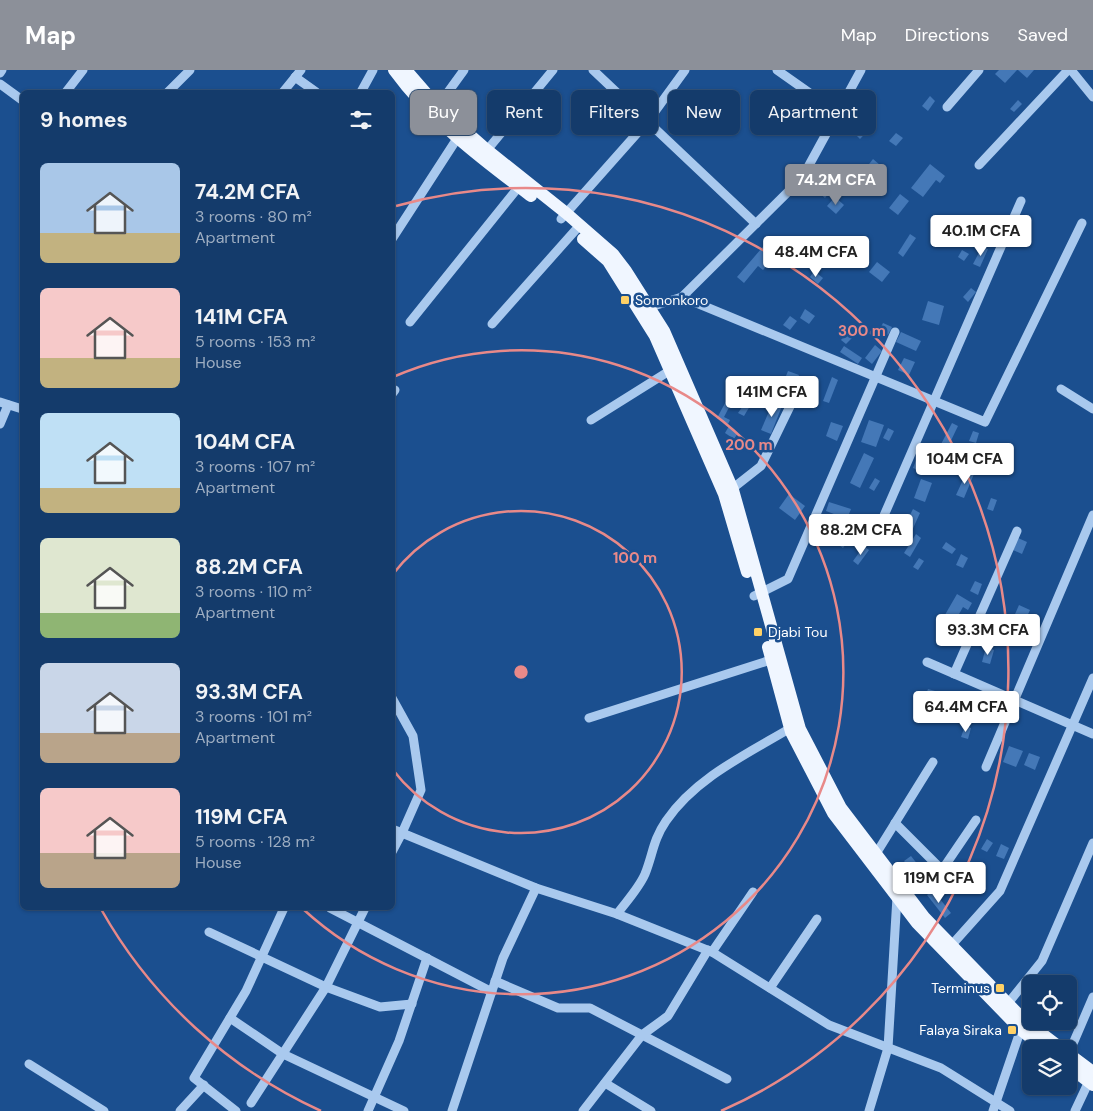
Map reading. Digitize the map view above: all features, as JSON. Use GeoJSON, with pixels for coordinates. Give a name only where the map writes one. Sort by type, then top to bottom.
{"type":"FeatureCollection","features":[{"type":"Feature","properties":{"kind":"main road"},"geometry":{"type":"LineString","coordinates":[[394,70],[410,91]]}},
{"type":"Feature","properties":{"kind":"main road"},"geometry":{"type":"LineString","coordinates":[[406,70],[420,90]]}},
{"type":"Feature","properties":{"kind":"main road"},"geometry":{"type":"LineString","coordinates":[[462,135],[577,228],[608,261],[644,309],[655,336],[675,368],[728,492],[795,726],[833,813],[874,858],[949,949],[1022,1025]]}},
{"type":"Feature","properties":{"kind":"main road"},"geometry":{"type":"LineString","coordinates":[[874,858],[897,897],[917,923],[949,949]]}},
{"type":"Feature","properties":{"kind":"main road"},"geometry":{"type":"LineString","coordinates":[[1027,1030],[1036,1040]]}},
{"type":"Feature","properties":{"kind":"main road"},"geometry":{"type":"LineString","coordinates":[[1030,1030],[1047,1040]]}},
{"type":"Feature","properties":{"kind":"main road"},"geometry":{"type":"LineString","coordinates":[[1077,1062],[1092,1078]]}},
{"type":"Feature","properties":{"kind":"main road"},"geometry":{"type":"LineString","coordinates":[[1077,1071],[1092,1078]]}},
{"type":"Feature","properties":{"kind":"street"},"geometry":{"type":"LineString","coordinates":[[68,90],[83,70]]}},
{"type":"Feature","properties":{"kind":"street"},"geometry":{"type":"LineString","coordinates":[[170,90],[190,70]]}},
{"type":"Feature","properties":{"kind":"street"},"geometry":{"type":"LineString","coordinates":[[362,90],[373,70]]}},
{"type":"Feature","properties":{"kind":"street"},"geometry":{"type":"LineString","coordinates":[[450,90],[464,70]]}},
{"type":"Feature","properties":{"kind":"street"},"geometry":{"type":"LineString","coordinates":[[484,154],[553,70]]}},
{"type":"Feature","properties":{"kind":"street"},"geometry":{"type":"LineString","coordinates":[[594,70],[615,90]]}},
{"type":"Feature","properties":{"kind":"street"},"geometry":{"type":"LineString","coordinates":[[658,108],[685,70]]}},
{"type":"Feature","properties":{"kind":"street"},"geometry":{"type":"LineString","coordinates":[[777,70],[805,90]]}},
{"type":"Feature","properties":{"kind":"street"},"geometry":{"type":"LineString","coordinates":[[850,90],[861,70]]}},
{"type":"Feature","properties":{"kind":"street"},"geometry":{"type":"LineString","coordinates":[[946,107],[979,70]]}},
{"type":"Feature","properties":{"kind":"street"},"geometry":{"type":"LineString","coordinates":[[979,165],[1069,70],[1093,97]]}},
{"type":"Feature","properties":{"kind":"street"},"geometry":{"type":"LineString","coordinates":[[285,90],[298,74],[314,90]]}},
{"type":"Feature","properties":{"kind":"street"},"geometry":{"type":"LineString","coordinates":[[0,84],[20,99]]}},
{"type":"Feature","properties":{"kind":"street"},"geometry":{"type":"LineString","coordinates":[[658,131],[756,224]]}},
{"type":"Feature","properties":{"kind":"street"},"geometry":{"type":"LineString","coordinates":[[395,234],[459,135]]}},
{"type":"Feature","properties":{"kind":"street"},"geometry":{"type":"LineString","coordinates":[[564,216],[636,135]]}},
{"type":"Feature","properties":{"kind":"street"},"geometry":{"type":"LineString","coordinates":[[644,309],[682,297],[802,178],[826,135]]}},
{"type":"Feature","properties":{"kind":"street"},"geometry":{"type":"LineString","coordinates":[[410,322],[522,183]]}},
{"type":"Feature","properties":{"kind":"street"},"geometry":{"type":"LineString","coordinates":[[880,527],[1021,201]]}},
{"type":"Feature","properties":{"kind":"street"},"geometry":{"type":"LineString","coordinates":[[682,297],[985,422],[1082,223]]}},
{"type":"Feature","properties":{"kind":"street"},"geometry":{"type":"LineString","coordinates":[[492,324],[577,228]]}},
{"type":"Feature","properties":{"kind":"street"},"geometry":{"type":"LineString","coordinates":[[758,594],[788,579],[895,332]]}},
{"type":"Feature","properties":{"kind":"street"},"geometry":{"type":"LineString","coordinates":[[591,420],[675,368]]}},
{"type":"Feature","properties":{"kind":"street"},"geometry":{"type":"LineString","coordinates":[[1061,389],[1093,409]]}},
{"type":"Feature","properties":{"kind":"street"},"geometry":{"type":"LineString","coordinates":[[728,492],[761,466],[796,394]]}},
{"type":"Feature","properties":{"kind":"street"},"geometry":{"type":"LineString","coordinates":[[0,424],[4,403],[20,408]]}},
{"type":"Feature","properties":{"kind":"street"},"geometry":{"type":"LineString","coordinates":[[986,767],[1093,515]]}},
{"type":"Feature","properties":{"kind":"street"},"geometry":{"type":"LineString","coordinates":[[954,674],[1017,531]]}},
{"type":"Feature","properties":{"kind":"street"},"geometry":{"type":"LineString","coordinates":[[589,718],[776,658]]}},
{"type":"Feature","properties":{"kind":"street"},"geometry":{"type":"LineString","coordinates":[[927,662],[1093,734]]}},
{"type":"Feature","properties":{"kind":"street"},"geometry":{"type":"LineString","coordinates":[[949,949],[1000,891],[1093,678]]}},
{"type":"Feature","properties":{"kind":"street"},"geometry":{"type":"LineString","coordinates":[[395,705],[412,736],[421,790],[395,846]]}},
{"type":"Feature","properties":{"kind":"street"},"geometry":{"type":"LineString","coordinates":[[616,914],[644,877],[650,863],[654,840],[666,820],[706,780],[795,726]]}},
{"type":"Feature","properties":{"kind":"street"},"geometry":{"type":"LineString","coordinates":[[874,858],[933,762]]}},
{"type":"Feature","properties":{"kind":"street"},"geometry":{"type":"LineString","coordinates":[[895,823],[942,870],[976,820]]}},
{"type":"Feature","properties":{"kind":"street"},"geometry":{"type":"LineString","coordinates":[[395,830],[536,888],[616,914],[710,951],[829,1025],[941,1068],[994,1107],[1010,1111]]}},
{"type":"Feature","properties":{"kind":"street"},"geometry":{"type":"LineString","coordinates":[[1005,1007],[1042,961],[1093,843]]}},
{"type":"Feature","properties":{"kind":"street"},"geometry":{"type":"LineString","coordinates":[[452,1111],[503,958],[536,888]]}},
{"type":"Feature","properties":{"kind":"street"},"geometry":{"type":"LineString","coordinates":[[583,1111],[642,1035],[668,1016],[710,951],[753,892]]}},
{"type":"Feature","properties":{"kind":"street"},"geometry":{"type":"LineString","coordinates":[[870,1111],[888,1048],[897,897]]}},
{"type":"Feature","properties":{"kind":"street"},"geometry":{"type":"LineString","coordinates":[[236,1111],[194,1078],[230,1018],[283,910]]}},
{"type":"Feature","properties":{"kind":"street"},"geometry":{"type":"LineString","coordinates":[[334,910],[492,992]]}},
{"type":"Feature","properties":{"kind":"street"},"geometry":{"type":"LineString","coordinates":[[251,1103],[326,987],[364,910]]}},
{"type":"Feature","properties":{"kind":"street"},"geometry":{"type":"LineString","coordinates":[[770,988],[817,919]]}},
{"type":"Feature","properties":{"kind":"street"},"geometry":{"type":"LineString","coordinates":[[209,932],[326,987],[380,1007],[412,1004]]}},
{"type":"Feature","properties":{"kind":"street"},"geometry":{"type":"LineString","coordinates":[[368,1111],[399,1041],[427,958]]}},
{"type":"Feature","properties":{"kind":"street"},"geometry":{"type":"LineString","coordinates":[[496,981],[558,1008],[590,1008],[727,1079]]}},
{"type":"Feature","properties":{"kind":"street"},"geometry":{"type":"LineString","coordinates":[[1075,1040],[1093,997]]}},
{"type":"Feature","properties":{"kind":"street"},"geometry":{"type":"LineString","coordinates":[[230,1018],[283,1054],[404,1111]]}},
{"type":"Feature","properties":{"kind":"street"},"geometry":{"type":"LineString","coordinates":[[994,1107],[1022,1025]]}},
{"type":"Feature","properties":{"kind":"street"},"geometry":{"type":"LineString","coordinates":[[29,1064],[104,1111]]}},
{"type":"Feature","properties":{"kind":"street"},"geometry":{"type":"LineString","coordinates":[[1075,1111],[1092,1078]]}},
{"type":"Feature","properties":{"kind":"street"},"geometry":{"type":"LineString","coordinates":[[604,1083],[651,1111]]}},
{"type":"Feature","properties":{"kind":"street"},"geometry":{"type":"LineString","coordinates":[[180,1111],[204,1085]]}},
{"type":"Feature","properties":{"kind":"building"},"geometry":{"type":"Polygon","coordinates":[[[999,70],[1017,70],[1005,83],[995,74],[999,70]]]}},
{"type":"Feature","properties":{"kind":"building"},"geometry":{"type":"Polygon","coordinates":[[[1018,70],[1034,70],[1027,78],[1018,70]]]}},
{"type":"Feature","properties":{"kind":"building"},"geometry":{"type":"Polygon","coordinates":[[[930,96],[935,101],[928,111],[922,106],[930,96]]]}},
{"type":"Feature","properties":{"kind":"building"},"geometry":{"type":"Polygon","coordinates":[[[1018,100],[1022,104],[1014,112],[1010,109],[1018,100]]]}},
{"type":"Feature","properties":{"kind":"building"},"geometry":{"type":"Polygon","coordinates":[[[896,133],[903,138],[896,146],[889,141],[896,133]]]}},
{"type":"Feature","properties":{"kind":"building"},"geometry":{"type":"Polygon","coordinates":[[[873,159],[880,165],[873,174],[866,168],[873,159]]]}},
{"type":"Feature","properties":{"kind":"building"},"geometry":{"type":"Polygon","coordinates":[[[930,164],[945,176],[940,183],[936,180],[923,197],[911,188],[930,164]]]}},
{"type":"Feature","properties":{"kind":"building"},"geometry":{"type":"Polygon","coordinates":[[[820,181],[831,190],[825,198],[814,188],[820,181]]]}},
{"type":"Feature","properties":{"kind":"building"},"geometry":{"type":"Polygon","coordinates":[[[900,194],[909,201],[898,215],[889,208],[900,194]]]}},
{"type":"Feature","properties":{"kind":"building"},"geometry":{"type":"Polygon","coordinates":[[[835,197],[844,205],[836,214],[827,206],[835,197]]]}},
{"type":"Feature","properties":{"kind":"building"},"geometry":{"type":"Polygon","coordinates":[[[910,234],[916,238],[903,257],[898,253],[910,234]]]}},
{"type":"Feature","properties":{"kind":"building"},"geometry":{"type":"Polygon","coordinates":[[[767,242],[774,248],[766,257],[771,261],[763,270],[758,266],[744,283],[737,277],[767,242]]]}},
{"type":"Feature","properties":{"kind":"building"},"geometry":{"type":"Polygon","coordinates":[[[982,247],[988,249],[980,267],[973,264],[982,247]]]}},
{"type":"Feature","properties":{"kind":"building"},"geometry":{"type":"Polygon","coordinates":[[[962,250],[969,254],[964,261],[958,257],[962,250]]]}},
{"type":"Feature","properties":{"kind":"building"},"geometry":{"type":"Polygon","coordinates":[[[877,262],[890,272],[882,282],[869,272],[877,262]]]}},
{"type":"Feature","properties":{"kind":"building"},"geometry":{"type":"Polygon","coordinates":[[[814,271],[823,278],[818,284],[810,277],[814,271]]]}},
{"type":"Feature","properties":{"kind":"building"},"geometry":{"type":"Polygon","coordinates":[[[971,288],[976,292],[968,302],[963,297],[971,288]]]}},
{"type":"Feature","properties":{"kind":"building"},"geometry":{"type":"Polygon","coordinates":[[[928,301],[944,306],[939,325],[922,320],[928,301]]]}},
{"type":"Feature","properties":{"kind":"building"},"geometry":{"type":"Polygon","coordinates":[[[805,309],[815,316],[809,324],[800,318],[805,309]]]}},
{"type":"Feature","properties":{"kind":"building"},"geometry":{"type":"Polygon","coordinates":[[[790,316],[797,321],[790,330],[783,325],[790,316]]]}},
{"type":"Feature","properties":{"kind":"building"},"geometry":{"type":"Polygon","coordinates":[[[883,323],[892,327],[888,335],[879,331],[883,323]]]}},
{"type":"Feature","properties":{"kind":"building"},"geometry":{"type":"Polygon","coordinates":[[[848,331],[854,336],[846,344],[841,340],[848,331]]]}},
{"type":"Feature","properties":{"kind":"building"},"geometry":{"type":"Polygon","coordinates":[[[901,332],[921,341],[916,351],[896,342],[901,332]]]}},
{"type":"Feature","properties":{"kind":"building"},"geometry":{"type":"Polygon","coordinates":[[[875,345],[882,351],[872,364],[865,358],[875,345]]]}},
{"type":"Feature","properties":{"kind":"building"},"geometry":{"type":"Polygon","coordinates":[[[844,346],[862,358],[858,364],[840,352],[844,346]]]}},
{"type":"Feature","properties":{"kind":"building"},"geometry":{"type":"Polygon","coordinates":[[[904,358],[915,362],[909,375],[898,370],[904,358]]]}},
{"type":"Feature","properties":{"kind":"building"},"geometry":{"type":"Polygon","coordinates":[[[788,371],[799,375],[795,385],[784,381],[788,371]]]}},
{"type":"Feature","properties":{"kind":"building"},"geometry":{"type":"Polygon","coordinates":[[[832,377],[838,380],[829,403],[823,401],[832,377]]]}},
{"type":"Feature","properties":{"kind":"building"},"geometry":{"type":"Polygon","coordinates":[[[730,394],[735,396],[724,417],[730,420],[728,424],[717,418],[730,394]]]}},
{"type":"Feature","properties":{"kind":"building"},"geometry":{"type":"Polygon","coordinates":[[[773,402],[782,406],[771,434],[761,430],[773,402]]]}},
{"type":"Feature","properties":{"kind":"building"},"geometry":{"type":"Polygon","coordinates":[[[745,403],[750,406],[744,416],[738,413],[745,403]]]}},
{"type":"Feature","properties":{"kind":"building"},"geometry":{"type":"Polygon","coordinates":[[[869,420],[884,425],[876,447],[861,442],[869,420]]]}},
{"type":"Feature","properties":{"kind":"building"},"geometry":{"type":"Polygon","coordinates":[[[831,422],[843,426],[837,441],[826,436],[831,422]]]}},
{"type":"Feature","properties":{"kind":"building"},"geometry":{"type":"Polygon","coordinates":[[[952,423],[958,426],[945,453],[938,450],[952,423]]]}},
{"type":"Feature","properties":{"kind":"building"},"geometry":{"type":"Polygon","coordinates":[[[729,426],[738,433],[734,439],[725,433],[729,426]]]}},
{"type":"Feature","properties":{"kind":"building"},"geometry":{"type":"Polygon","coordinates":[[[888,428],[894,431],[889,441],[883,438],[888,428]]]}},
{"type":"Feature","properties":{"kind":"building"},"geometry":{"type":"Polygon","coordinates":[[[973,431],[979,433],[976,443],[969,441],[973,431]]]}},
{"type":"Feature","properties":{"kind":"building"},"geometry":{"type":"Polygon","coordinates":[[[963,447],[973,451],[967,464],[957,459],[963,447]]]}},
{"type":"Feature","properties":{"kind":"building"},"geometry":{"type":"Polygon","coordinates":[[[921,448],[926,450],[918,470],[913,468],[921,448]]]}},
{"type":"Feature","properties":{"kind":"building"},"geometry":{"type":"Polygon","coordinates":[[[933,451],[938,454],[931,469],[926,467],[933,451]]]}},
{"type":"Feature","properties":{"kind":"building"},"geometry":{"type":"Polygon","coordinates":[[[864,453],[874,458],[860,488],[850,483],[864,453]]]}},
{"type":"Feature","properties":{"kind":"building"},"geometry":{"type":"Polygon","coordinates":[[[967,471],[974,474],[964,498],[956,495],[967,471]]]}},
{"type":"Feature","properties":{"kind":"building"},"geometry":{"type":"Polygon","coordinates":[[[875,478],[880,481],[874,491],[869,488],[875,478]]]}},
{"type":"Feature","properties":{"kind":"building"},"geometry":{"type":"Polygon","coordinates":[[[921,479],[932,483],[925,502],[914,498],[921,479]]]}},
{"type":"Feature","properties":{"kind":"building"},"geometry":{"type":"Polygon","coordinates":[[[789,494],[805,506],[795,520],[779,508],[789,494]]]}},
{"type":"Feature","properties":{"kind":"building"},"geometry":{"type":"Polygon","coordinates":[[[991,498],[997,500],[993,511],[987,509],[991,498]]]}},
{"type":"Feature","properties":{"kind":"building"},"geometry":{"type":"Polygon","coordinates":[[[829,502],[851,509],[847,519],[826,511],[829,502]]]}},
{"type":"Feature","properties":{"kind":"building"},"geometry":{"type":"Polygon","coordinates":[[[913,509],[920,513],[910,535],[902,531],[913,509]]]}},
{"type":"Feature","properties":{"kind":"building"},"geometry":{"type":"Polygon","coordinates":[[[837,526],[851,537],[843,548],[829,538],[837,526]]]}},
{"type":"Feature","properties":{"kind":"building"},"geometry":{"type":"Polygon","coordinates":[[[916,534],[921,538],[910,557],[904,553],[916,534]]]}},
{"type":"Feature","properties":{"kind":"building"},"geometry":{"type":"Polygon","coordinates":[[[1018,538],[1027,542],[1022,554],[1013,550],[1018,538]]]}},
{"type":"Feature","properties":{"kind":"building"},"geometry":{"type":"Polygon","coordinates":[[[946,542],[956,549],[952,554],[942,548],[946,542]]]}},
{"type":"Feature","properties":{"kind":"building"},"geometry":{"type":"Polygon","coordinates":[[[864,546],[869,550],[858,565],[853,561],[864,546]]]}},
{"type":"Feature","properties":{"kind":"building"},"geometry":{"type":"Polygon","coordinates":[[[961,554],[968,558],[963,568],[956,565],[961,554]]]}},
{"type":"Feature","properties":{"kind":"building"},"geometry":{"type":"Polygon","coordinates":[[[919,558],[924,561],[918,570],[913,567],[919,558]]]}},
{"type":"Feature","properties":{"kind":"building"},"geometry":{"type":"Polygon","coordinates":[[[975,581],[982,584],[978,595],[970,591],[975,581]]]}},
{"type":"Feature","properties":{"kind":"building"},"geometry":{"type":"Polygon","coordinates":[[[957,594],[972,603],[968,610],[963,607],[954,623],[950,620],[948,623],[942,620],[957,594]]]}},
{"type":"Feature","properties":{"kind":"building"},"geometry":{"type":"Polygon","coordinates":[[[1019,605],[1030,610],[1023,625],[1012,621],[1019,605]]]}},
{"type":"Feature","properties":{"kind":"building"},"geometry":{"type":"Polygon","coordinates":[[[986,647],[994,650],[990,664],[982,662],[986,647]]]}},
{"type":"Feature","properties":{"kind":"building"},"geometry":{"type":"Polygon","coordinates":[[[928,689],[935,691],[929,708],[922,705],[928,689]]]}},
{"type":"Feature","properties":{"kind":"building"},"geometry":{"type":"Polygon","coordinates":[[[943,693],[948,694],[942,714],[937,712],[943,693]]]}},
{"type":"Feature","properties":{"kind":"building"},"geometry":{"type":"Polygon","coordinates":[[[952,698],[965,701],[959,720],[947,716],[952,698]]]}},
{"type":"Feature","properties":{"kind":"building"},"geometry":{"type":"Polygon","coordinates":[[[965,726],[971,728],[968,739],[961,737],[965,726]]]}},
{"type":"Feature","properties":{"kind":"building"},"geometry":{"type":"Polygon","coordinates":[[[1009,746],[1023,751],[1016,767],[1003,762],[1009,746]]]}},
{"type":"Feature","properties":{"kind":"building"},"geometry":{"type":"Polygon","coordinates":[[[1029,753],[1040,757],[1035,770],[1024,765],[1029,753]]]}},
{"type":"Feature","properties":{"kind":"building"},"geometry":{"type":"Polygon","coordinates":[[[987,839],[993,843],[987,852],[981,849],[987,839]]]}},
{"type":"Feature","properties":{"kind":"building"},"geometry":{"type":"Polygon","coordinates":[[[1001,844],[1009,848],[1004,859],[996,856],[1001,844]]]}},
{"type":"Feature","properties":{"kind":"building"},"geometry":{"type":"Polygon","coordinates":[[[911,856],[926,875],[920,880],[904,861],[911,856]]]}},
{"type":"Feature","properties":{"kind":"building"},"geometry":{"type":"Polygon","coordinates":[[[976,865],[983,870],[975,881],[969,876],[976,865]]]}},
{"type":"Feature","properties":{"kind":"building"},"geometry":{"type":"Polygon","coordinates":[[[933,890],[951,913],[945,918],[927,895],[933,890]]]}},
{"type":"Feature","properties":{"kind":"place","name":"Somonkoro"},"geometry":{"type":"Point","coordinates":[625,300]}},
{"type":"Feature","properties":{"kind":"place","name":"Djabi Tou"},"geometry":{"type":"Point","coordinates":[758,632]}},
{"type":"Feature","properties":{"kind":"place","name":"Terminus"},"geometry":{"type":"Point","coordinates":[1000,988]}},
{"type":"Feature","properties":{"kind":"place","name":"Falaya Siraka"},"geometry":{"type":"Point","coordinates":[1012,1030]}}]}
